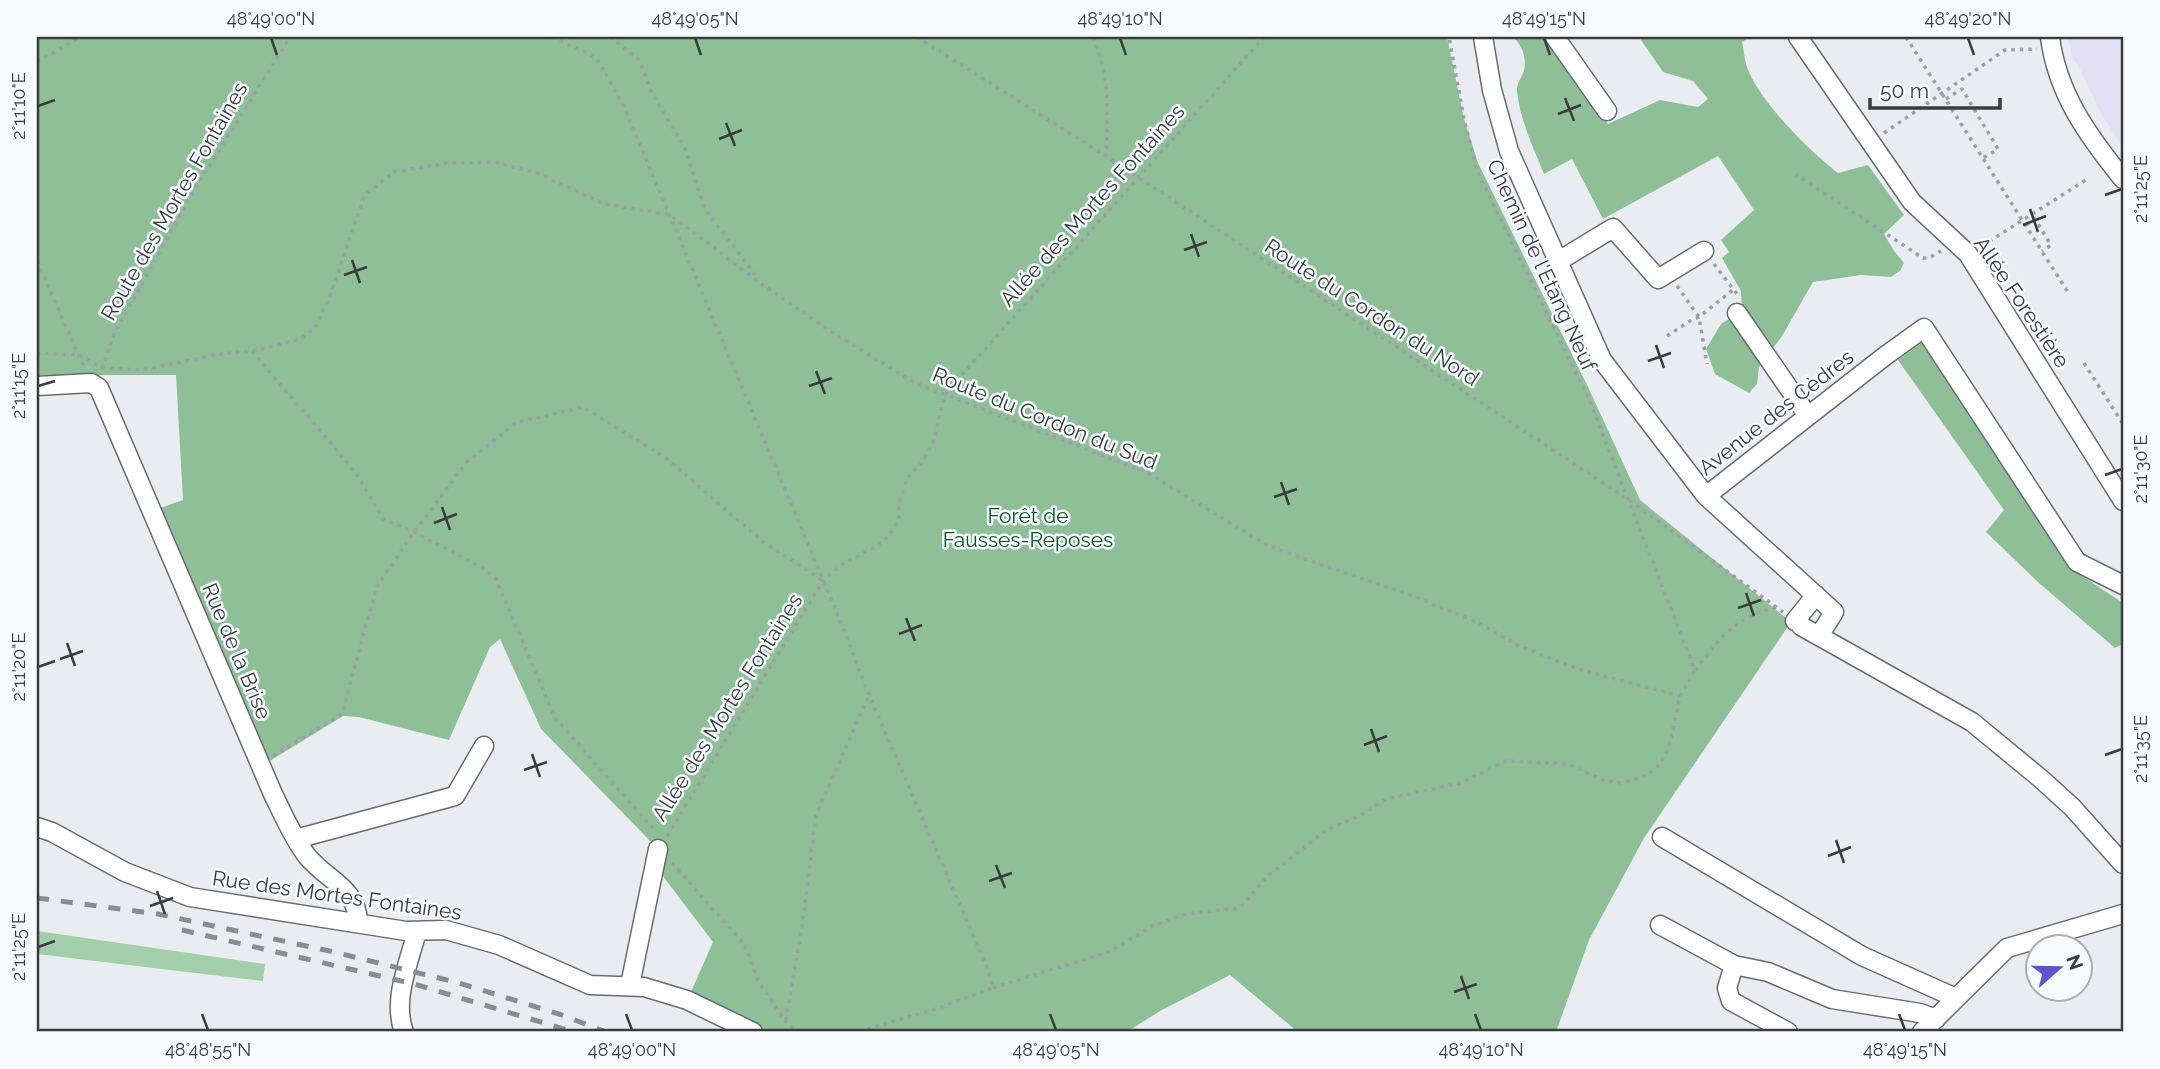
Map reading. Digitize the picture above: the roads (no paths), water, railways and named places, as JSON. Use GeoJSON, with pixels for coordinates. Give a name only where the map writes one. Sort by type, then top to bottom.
{"type":"FeatureCollection","features":[{"type":"Feature","properties":{"kind":"street","name":"Avenue des Cèdres"},"geometry":{"type":"LineString","coordinates":[[1483,37],[1492,90],[1509,151],[1602,360],[1706,496],[1924,328],[2077,562],[2123,585]]}},
{"type":"Feature","properties":{"kind":"street"},"geometry":{"type":"LineString","coordinates":[[1555,37],[1607,111]]}},
{"type":"Feature","properties":{"kind":"street","name":"Allée Forestière"},"geometry":{"type":"LineString","coordinates":[[1798,37],[1912,202],[1968,254],[2123,501]]}},
{"type":"Feature","properties":{"kind":"street"},"geometry":{"type":"LineString","coordinates":[[2051,43],[2053,62],[2065,94],[2095,145],[2123,179]]}},
{"type":"Feature","properties":{"kind":"street"},"geometry":{"type":"LineString","coordinates":[[1557,262],[1613,228],[1658,279],[1704,251]]}},
{"type":"Feature","properties":{"kind":"street"},"geometry":{"type":"LineString","coordinates":[[1737,313],[1808,416]]}},
{"type":"Feature","properties":{"kind":"street","name":"Rue de la Brise"},"geometry":{"type":"LineString","coordinates":[[37,386],[91,383],[99,388],[260,764],[296,839],[308,858],[346,890],[358,912],[358,923]]}},
{"type":"Feature","properties":{"kind":"street"},"geometry":{"type":"LineString","coordinates":[[1706,496],[1834,612],[1819,636]]}},
{"type":"Feature","properties":{"kind":"street"},"geometry":{"type":"LineString","coordinates":[[1816,595],[1798,623],[1972,722],[2072,807],[2123,864]]}},
{"type":"Feature","properties":{"kind":"street"},"geometry":{"type":"LineString","coordinates":[[296,839],[454,796],[484,746]]}},
{"type":"Feature","properties":{"kind":"street","name":"Rue des Mortes Fontaines"},"geometry":{"type":"LineString","coordinates":[[37,827],[52,832],[125,872],[190,897],[417,931],[446,930],[499,945],[590,985],[644,986],[687,1000],[753,1032]]}},
{"type":"Feature","properties":{"kind":"street"},"geometry":{"type":"LineString","coordinates":[[1662,837],[1862,956],[1956,999]]}},
{"type":"Feature","properties":{"kind":"street"},"geometry":{"type":"LineString","coordinates":[[630,985],[664,850]]}},
{"type":"Feature","properties":{"kind":"street"},"geometry":{"type":"LineString","coordinates":[[1922,1032],[2007,948],[2123,914]]}},
{"type":"Feature","properties":{"kind":"street"},"geometry":{"type":"LineString","coordinates":[[1660,925],[1734,965],[1768,972],[1832,999],[1920,1013],[1936,1019]]}},
{"type":"Feature","properties":{"kind":"street"},"geometry":{"type":"LineString","coordinates":[[404,1032],[400,1023],[400,996],[417,931]]}},
{"type":"Feature","properties":{"kind":"street"},"geometry":{"type":"LineString","coordinates":[[1734,965],[1727,988],[1731,1001],[1788,1032]]}},
{"type":"Feature","properties":{"kind":"railway"},"geometry":{"type":"LineString","coordinates":[[37,898],[158,914],[334,952],[459,983],[562,1015],[606,1032]]}},
{"type":"Feature","properties":{"kind":"railway"},"geometry":{"type":"LineString","coordinates":[[182,930],[414,984],[574,1032]]}},
{"type":"Feature","properties":{"kind":"park label","name":"Forêt de Fausses-Reposes"},"geometry":{"type":"Point","coordinates":[1028,527]}}]}
